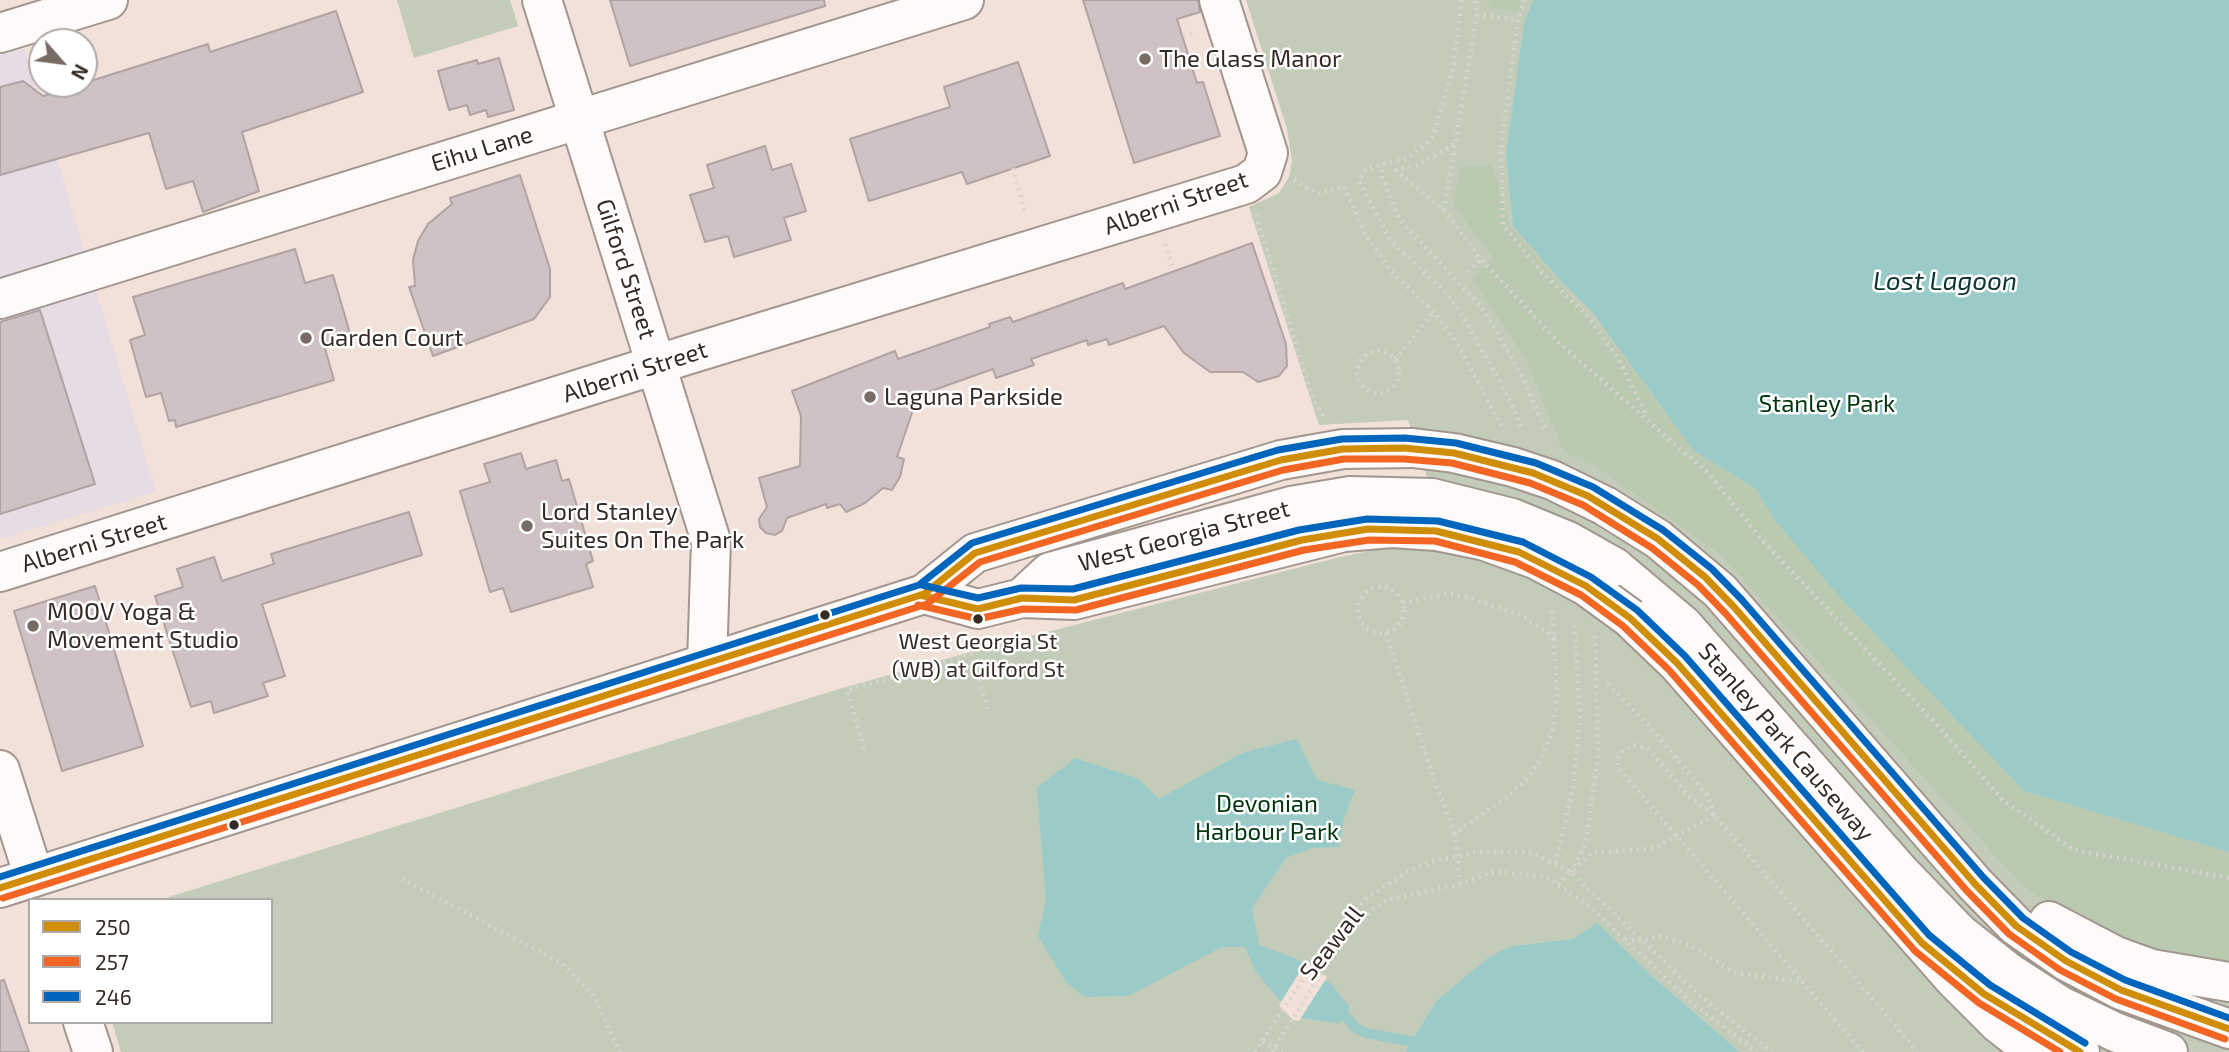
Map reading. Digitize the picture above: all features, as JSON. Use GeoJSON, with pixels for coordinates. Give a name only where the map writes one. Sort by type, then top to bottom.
{"type":"FeatureCollection","features":[{"type":"Feature","properties":{"kind":"main road"},"geometry":{"type":"LineString","coordinates":[[0,33],[108,0]]}},
{"type":"Feature","properties":{"kind":"main road","name":"Gilford Street"},"geometry":{"type":"LineString","coordinates":[[542,0],[711,541],[707,663]]}},
{"type":"Feature","properties":{"kind":"main road","name":"Eihu Lane"},"geometry":{"type":"LineString","coordinates":[[0,299],[964,0]]}},
{"type":"Feature","properties":{"kind":"main road","name":"Alberni Street"},"geometry":{"type":"LineString","coordinates":[[0,572],[1246,184],[1265,166],[1267,147],[1219,0]]}},
{"type":"Feature","properties":{"kind":"main road","name":"West Georgia Street"},"geometry":{"type":"LineString","coordinates":[[25,888],[924,594],[975,553],[1262,465],[1303,455],[1364,448]]}},
{"type":"Feature","properties":{"kind":"main road","name":"Stanley Park Causeway"},"geometry":{"type":"LineString","coordinates":[[1364,448],[1413,448],[1454,453],[1513,467],[1561,484],[1605,506],[1658,539],[1713,584],[2009,919],[2048,950],[2121,990],[2229,1029]]}},
{"type":"Feature","properties":{"kind":"main road","name":"Stanley Park Causeway"},"geometry":{"type":"LineString","coordinates":[[1332,499],[1370,495],[1434,515],[1512,518],[1568,541],[1614,568],[1683,625],[1886,857],[1959,934],[2008,972],[2059,1005],[2115,1032],[2168,1052]]}},
{"type":"Feature","properties":{"kind":"main road","name":"West Georgia Street"},"geometry":{"type":"LineString","coordinates":[[924,594],[978,609],[1022,598],[1050,572],[1248,517],[1332,499]]}},
{"type":"Feature","properties":{"kind":"main road"},"geometry":{"type":"LineString","coordinates":[[1022,598],[1074,600],[1344,532],[1392,528],[1434,515],[1485,541],[1535,559],[1586,586],[1612,622],[1677,663],[1975,1001],[2035,1052]]}},
{"type":"Feature","properties":{"kind":"main road"},"geometry":{"type":"LineString","coordinates":[[0,770],[25,888]]}},
{"type":"Feature","properties":{"kind":"main road"},"geometry":{"type":"LineString","coordinates":[[1949,853],[2048,920],[2116,956],[2178,975],[2229,982]]}},
{"type":"Feature","properties":{"kind":"main road"},"geometry":{"type":"LineString","coordinates":[[1922,943],[1984,994],[2080,1052]]}},
{"type":"Feature","properties":{"kind":"main road"},"geometry":{"type":"LineString","coordinates":[[84,1024],[93,1052]]}},
{"type":"Feature","properties":{"kind":"path"},"geometry":{"type":"LineString","coordinates":[[1462,0],[1453,69],[1434,134],[1423,147],[1406,158],[1366,169],[1359,181],[1366,200],[1390,240],[1448,295],[1466,322],[1509,398],[1522,429]]}},
{"type":"Feature","properties":{"kind":"path"},"geometry":{"type":"LineString","coordinates":[[1444,210],[1477,15],[1475,0]]}},
{"type":"Feature","properties":{"kind":"path"},"geometry":{"type":"LineString","coordinates":[[1524,0],[1518,20],[1501,149],[1503,225],[1539,269],[1588,317],[1618,358],[1648,419]]}},
{"type":"Feature","properties":{"kind":"path"},"geometry":{"type":"LineString","coordinates":[[1477,15],[1518,20]]}},
{"type":"Feature","properties":{"kind":"path"},"geometry":{"type":"LineString","coordinates":[[1457,143],[1418,165],[1395,170],[1444,210],[1481,259],[1558,342],[1710,475],[1762,540],[1938,726],[2003,800],[2074,850],[2229,878]]}},
{"type":"Feature","properties":{"kind":"path"},"geometry":{"type":"LineString","coordinates":[[1384,163],[1381,175],[1400,220],[1484,310],[1521,374],[1546,431]]}},
{"type":"Feature","properties":{"kind":"path"},"geometry":{"type":"LineString","coordinates":[[1013,169],[1025,211]]}},
{"type":"Feature","properties":{"kind":"path"},"geometry":{"type":"LineString","coordinates":[[1317,194],[1344,186],[1365,234],[1391,271],[1434,312],[1457,342],[1504,432]]}},
{"type":"Feature","properties":{"kind":"path"},"geometry":{"type":"LineString","coordinates":[[1256,215],[1312,397]]}},
{"type":"Feature","properties":{"kind":"path"},"geometry":{"type":"LineString","coordinates":[[1165,244],[1174,270]]}},
{"type":"Feature","properties":{"kind":"path"},"geometry":{"type":"LineString","coordinates":[[1468,272],[1481,259]]}},
{"type":"Feature","properties":{"kind":"path"},"geometry":{"type":"LineString","coordinates":[[1395,359],[1434,312]]}},
{"type":"Feature","properties":{"kind":"path"},"geometry":{"type":"LineString","coordinates":[[1384,351],[1395,359],[1399,373],[1389,390],[1376,394],[1359,383],[1357,368],[1364,356],[1384,351]]}},
{"type":"Feature","properties":{"kind":"path"},"geometry":{"type":"LineString","coordinates":[[1378,586],[1394,590],[1404,603],[1403,618],[1393,630],[1386,633],[1372,632],[1362,623],[1357,608],[1359,601],[1370,589],[1378,586]]}},
{"type":"Feature","properties":{"kind":"path"},"geometry":{"type":"LineString","coordinates":[[1404,603],[1448,594],[1467,597],[1518,614],[1556,638]]}},
{"type":"Feature","properties":{"kind":"path"},"geometry":{"type":"LineString","coordinates":[[1455,833],[1507,797],[1542,758],[1553,728],[1558,697],[1552,602]]}},
{"type":"Feature","properties":{"kind":"path"},"geometry":{"type":"LineString","coordinates":[[1556,863],[1574,782],[1580,718],[1574,615]]}},
{"type":"Feature","properties":{"kind":"path"},"geometry":{"type":"LineString","coordinates":[[1571,872],[1586,843],[1612,622]]}},
{"type":"Feature","properties":{"kind":"path"},"geometry":{"type":"LineString","coordinates":[[1386,633],[1455,833],[1460,884]]}},
{"type":"Feature","properties":{"kind":"path"},"geometry":{"type":"LineString","coordinates":[[864,748],[847,690],[971,654],[989,714]]}},
{"type":"Feature","properties":{"kind":"path"},"geometry":{"type":"LineString","coordinates":[[1608,684],[1708,796],[1714,815]]}},
{"type":"Feature","properties":{"kind":"path"},"geometry":{"type":"LineString","coordinates":[[1863,1052],[1618,768],[1618,758],[1629,746],[1648,749],[1690,797],[1714,815],[1918,1052]]}},
{"type":"Feature","properties":{"kind":"path"},"geometry":{"type":"LineString","coordinates":[[1558,884],[1592,853],[1655,848],[1714,815]]}},
{"type":"Feature","properties":{"kind":"path","name":"Seawall"},"geometry":{"type":"LineString","coordinates":[[1255,1052],[1316,958],[1341,925],[1367,898],[1406,872],[1457,855],[1477,852],[1532,853],[1571,872],[1698,994],[1771,1052]]}},
{"type":"Feature","properties":{"kind":"path"},"geometry":{"type":"LineString","coordinates":[[1273,1050],[1327,965],[1358,923],[1387,900],[1460,884],[1496,871],[1531,873],[1558,884],[1587,904],[1692,1003],[1757,1052]]}},
{"type":"Feature","properties":{"kind":"path"},"geometry":{"type":"LineString","coordinates":[[402,879],[561,963],[592,993],[620,1052]]}},
{"type":"Feature","properties":{"kind":"path"},"geometry":{"type":"LineString","coordinates":[[1624,940],[1643,941],[1660,936],[1692,946],[1733,972],[1802,982]]}},
{"type":"Feature","properties":{"kind":"path"},"geometry":{"type":"LineString","coordinates":[[1263,1041],[1273,1050],[1283,1052]]}},
{"type":"Feature","properties":{"kind":"shaded area"},"geometry":{"type":"Polygon","coordinates":[[[24,48],[28,61],[28,98],[39,98],[156,492],[0,539],[0,55],[24,48]]]}},
{"type":"Feature","properties":{"kind":"green space"},"geometry":{"type":"Polygon","coordinates":[[[397,0],[510,0],[518,26],[414,58],[397,0]]]}},
{"type":"Feature","properties":{"kind":"green space","name":"Stanley Park"},"geometry":{"type":"Polygon","coordinates":[[[1246,0],[2229,0],[2229,1052],[1740,1052],[1653,977],[1597,924],[1573,939],[1511,946],[1436,1001],[1405,1052],[121,1052],[113,1024],[273,1024],[273,898],[165,898],[839,689],[996,645],[1340,557],[1379,549],[1427,549],[1428,480],[1408,420],[1319,425],[1249,207],[1279,193],[1289,177],[1292,161],[1287,129],[1246,0]]]}},
{"type":"Feature","properties":{"kind":"green space"},"geometry":{"type":"Polygon","coordinates":[[[1487,0],[1521,0],[1521,11],[1491,8],[1487,0]]]}},
{"type":"Feature","properties":{"kind":"green space"},"geometry":{"type":"Polygon","coordinates":[[[1492,165],[1511,228],[1617,349],[1693,450],[1755,488],[1776,521],[2024,791],[2229,852],[2229,966],[2118,944],[2025,888],[1719,553],[1594,465],[1564,452],[1526,359],[1473,279],[1493,257],[1454,206],[1460,167],[1492,165]]]}},
{"type":"Feature","properties":{"kind":"water","name":"Lost Lagoon"},"geometry":{"type":"Polygon","coordinates":[[[1533,0],[2229,0],[2229,852],[2024,791],[1837,594],[1776,521],[1755,488],[1693,450],[1593,313],[1513,226],[1506,154],[1524,24],[1533,0]]]}},
{"type":"Feature","properties":{"kind":"water"},"geometry":{"type":"Polygon","coordinates":[[[1297,739],[1317,780],[1355,790],[1343,821],[1340,847],[1312,848],[1286,858],[1252,908],[1259,945],[1297,959],[1331,984],[1349,1006],[1347,1017],[1339,1023],[1294,1017],[1256,972],[1245,947],[1222,947],[1128,996],[1085,997],[1066,982],[1038,936],[1046,899],[1037,788],[1075,758],[1137,778],[1159,799],[1242,753],[1297,739]]]}},
{"type":"Feature","properties":{"kind":"water"},"geometry":{"type":"Polygon","coordinates":[[[1597,923],[1653,977],[1740,1052],[1405,1052],[1436,1001],[1488,958],[1511,946],[1573,939],[1597,923]]]}},
{"type":"Feature","properties":{"kind":"pier"},"geometry":{"type":"Polygon","coordinates":[[[1306,962],[1327,977],[1299,1021],[1293,1020],[1279,1005],[1306,962]]]}},
{"type":"Feature","properties":{"kind":"building"},"geometry":{"type":"Polygon","coordinates":[[[610,0],[824,0],[825,6],[630,66],[610,0]]]}},
{"type":"Feature","properties":{"kind":"building","name":"The Glass Manor"},"geometry":{"type":"Polygon","coordinates":[[[1083,0],[1198,0],[1200,12],[1177,19],[1197,83],[1203,82],[1220,136],[1134,163],[1083,0]]]}},
{"type":"Feature","properties":{"kind":"building"},"geometry":{"type":"Polygon","coordinates":[[[336,11],[363,92],[242,132],[259,191],[203,212],[193,181],[166,189],[149,133],[0,175],[0,87],[23,81],[28,85],[28,98],[98,98],[98,79],[208,44],[210,52],[336,11]]]}},
{"type":"Feature","properties":{"kind":"building"},"geometry":{"type":"Polygon","coordinates":[[[499,58],[514,110],[488,117],[486,110],[470,115],[467,105],[449,110],[438,71],[477,60],[478,64],[499,58]]]}},
{"type":"Feature","properties":{"kind":"building"},"geometry":{"type":"Polygon","coordinates":[[[1018,62],[1050,156],[967,184],[962,172],[869,201],[850,139],[950,107],[944,87],[1018,62]]]}},
{"type":"Feature","properties":{"kind":"building"},"geometry":{"type":"Polygon","coordinates":[[[765,146],[772,170],[791,164],[806,211],[784,218],[791,240],[734,257],[728,236],[705,242],[690,195],[714,188],[707,165],[765,146]]]}},
{"type":"Feature","properties":{"kind":"building"},"geometry":{"type":"Polygon","coordinates":[[[520,175],[550,269],[550,297],[534,319],[433,356],[409,287],[415,286],[413,260],[418,241],[428,224],[452,204],[450,198],[520,175]]]}},
{"type":"Feature","properties":{"kind":"building","name":"Laguna Parkside"},"geometry":{"type":"Polygon","coordinates":[[[1252,243],[1286,344],[1287,366],[1279,376],[1258,382],[1243,372],[1210,372],[1184,353],[1164,326],[1109,345],[1107,339],[1088,345],[1087,340],[1031,359],[1034,365],[996,378],[993,369],[920,395],[921,399],[916,401],[897,457],[904,459],[900,477],[892,490],[883,488],[865,503],[846,512],[840,504],[827,508],[826,504],[787,518],[782,531],[775,535],[766,533],[760,527],[759,519],[767,507],[759,478],[800,466],[801,416],[792,391],[895,351],[898,359],[990,327],[989,324],[1010,317],[1013,322],[1123,283],[1125,289],[1252,243]]]}},
{"type":"Feature","properties":{"kind":"building","name":"Garden Court"},"geometry":{"type":"Polygon","coordinates":[[[295,249],[305,283],[333,275],[351,337],[324,345],[334,380],[176,427],[175,420],[169,421],[161,393],[146,397],[130,340],[145,335],[133,297],[295,249]]]}},
{"type":"Feature","properties":{"kind":"building"},"geometry":{"type":"Polygon","coordinates":[[[40,310],[95,484],[0,514],[0,322],[40,310]]]}},
{"type":"Feature","properties":{"kind":"building","name":"Lord Stanley Suites On The Park"},"geometry":{"type":"Polygon","coordinates":[[[521,453],[526,469],[556,460],[562,481],[569,479],[593,561],[586,564],[593,587],[511,612],[503,588],[490,592],[460,491],[490,482],[484,464],[521,453]]]}},
{"type":"Feature","properties":{"kind":"building"},"geometry":{"type":"Polygon","coordinates":[[[409,512],[422,555],[262,604],[285,676],[263,683],[268,696],[214,713],[211,701],[191,707],[155,596],[183,587],[177,569],[214,557],[222,581],[274,564],[271,554],[409,512]]]}},
{"type":"Feature","properties":{"kind":"building"},"geometry":{"type":"Polygon","coordinates":[[[95,586],[143,746],[62,771],[14,611],[95,586]]]}},
{"type":"Feature","properties":{"kind":"building"},"geometry":{"type":"Polygon","coordinates":[[[4,980],[29,1052],[0,1052],[0,981],[4,980]]]}},
{"type":"Feature","properties":{"kind":"waterway"},"geometry":{"type":"LineString","coordinates":[[1347,1017],[1354,1027],[1366,1033],[1410,1041]]}},
{"type":"Feature","properties":{"kind":"transit line","name":"246"},"geometry":{"type":"LineString","coordinates":[[0,877],[919,585],[972,543],[1278,450],[1342,439],[1405,438],[1456,443],[1536,463],[1593,487],[1663,530],[1712,569],[1742,600],[1983,877],[2023,918],[2071,952],[2125,980],[2229,1018]]}},
{"type":"Feature","properties":{"kind":"transit line","name":"250"},"geometry":{"type":"LineString","coordinates":[[0,888],[924,594],[975,553],[1281,460],[1343,449],[1404,448],[1454,453],[1533,473],[1588,496],[1658,539],[1705,577],[1734,607],[1975,884],[2016,926],[2066,961],[2121,990],[2229,1029]]}},
{"type":"Feature","properties":{"kind":"transit line","name":"257"},"geometry":{"type":"LineString","coordinates":[[3,898],[927,604],[980,562],[1283,470],[1344,459],[1404,459],[1452,463],[1530,483],[1583,505],[1652,548],[1698,585],[1726,614],[1967,891],[2009,934],[2060,970],[2116,999],[2225,1039]]}},
{"type":"Feature","properties":{"kind":"transit line","name":"246"},"geometry":{"type":"LineString","coordinates":[[922,585],[978,598],[1021,588],[1073,589],[1299,530],[1367,519],[1438,521],[1523,542],[1591,577],[1637,610],[1685,656],[1929,935],[1990,985],[2085,1043]]}},
{"type":"Feature","properties":{"kind":"transit line","name":"250"},"geometry":{"type":"LineString","coordinates":[[920,595],[978,609],[1022,598],[1074,600],[1302,540],[1368,529],[1436,531],[1519,552],[1586,586],[1630,618],[1677,663],[1922,943],[1984,994],[2080,1052]]}},
{"type":"Feature","properties":{"kind":"transit line","name":"257"},"geometry":{"type":"LineString","coordinates":[[918,605],[978,619],[1023,609],[1076,610],[1304,550],[1369,540],[1435,541],[1515,562],[1581,595],[1623,626],[1669,670],[1915,951],[1979,1003],[2060,1052]]}},
{"type":"Feature","properties":{"kind":"place","name":"The Glass Manor"},"geometry":{"type":"Point","coordinates":[1145,59]}},
{"type":"Feature","properties":{"kind":"place","name":"Garden Court"},"geometry":{"type":"Point","coordinates":[306,338]}},
{"type":"Feature","properties":{"kind":"place","name":"Laguna Parkside"},"geometry":{"type":"Point","coordinates":[870,397]}},
{"type":"Feature","properties":{"kind":"place","name":"Lord Stanley Suites On The Park"},"geometry":{"type":"Point","coordinates":[527,526]}},
{"type":"Feature","properties":{"kind":"place","name":"West Georgia St (WB) at Gilford St"},"geometry":{"type":"Point","coordinates":[978,619]}},
{"type":"Feature","properties":{"kind":"place","name":"MOOV Yoga & Movement Studio"},"geometry":{"type":"Point","coordinates":[33,626]}},
{"type":"Feature","properties":{"kind":"park label","name":"Devonian Harbour Park"},"geometry":{"type":"Point","coordinates":[1267,818]}}]}
